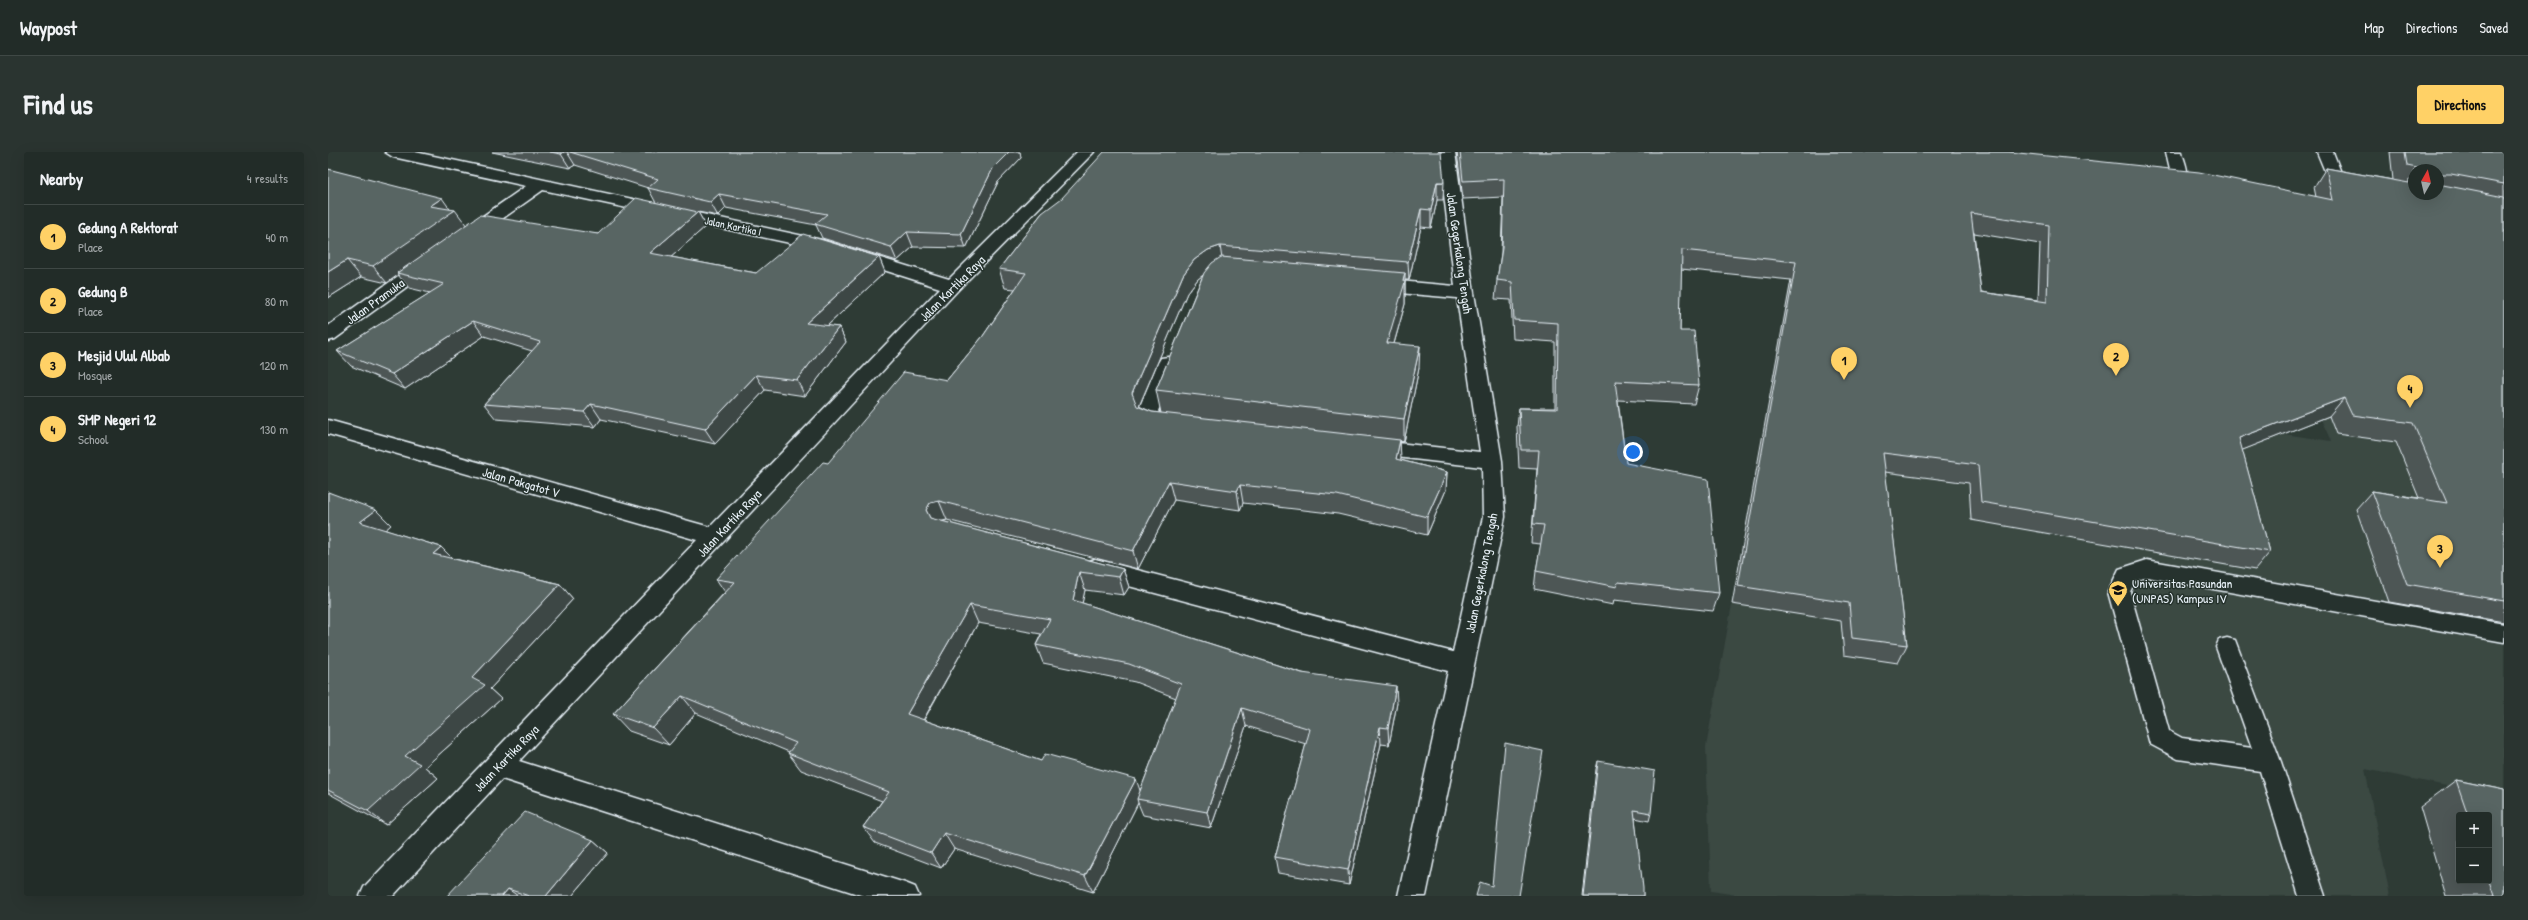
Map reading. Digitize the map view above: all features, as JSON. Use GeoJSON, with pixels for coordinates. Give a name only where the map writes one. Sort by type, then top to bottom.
{"type":"FeatureCollection","features":[{"type":"Feature","properties":{"kind":"street","name":"Jalan Kartika I"},"geometry":{"type":"LineString","coordinates":[[393,152],[822,245],[952,286]]}},
{"type":"Feature","properties":{"kind":"street","name":"Jalan Kartika Raya"},"geometry":{"type":"LineString","coordinates":[[374,896],[499,766],[952,286],[1086,152]]}},
{"type":"Feature","properties":{"kind":"street","name":"Jalan Gegerkalong Tengah"},"geometry":{"type":"LineString","coordinates":[[1412,896],[1494,516],[1492,461],[1465,292],[1447,152]]}},
{"type":"Feature","properties":{"kind":"street"},"geometry":{"type":"LineString","coordinates":[[2138,178],[2170,180],[2177,178],[2179,174],[2174,152]]}},
{"type":"Feature","properties":{"kind":"street"},"geometry":{"type":"LineString","coordinates":[[2326,152],[2335,178],[2347,183],[2370,187]]}},
{"type":"Feature","properties":{"kind":"street","name":"Jalan Pramuka"},"geometry":{"type":"LineString","coordinates":[[328,335],[540,184]]}},
{"type":"Feature","properties":{"kind":"street"},"geometry":{"type":"LineString","coordinates":[[1356,283],[1465,292]]}},
{"type":"Feature","properties":{"kind":"street"},"geometry":{"type":"LineString","coordinates":[[1176,345],[1148,411],[1149,418],[1156,422],[1187,425]]}},
{"type":"Feature","properties":{"kind":"street","name":"Jalan Pakgatot V"},"geometry":{"type":"LineString","coordinates":[[328,427],[715,538]]}},
{"type":"Feature","properties":{"kind":"street"},"geometry":{"type":"LineString","coordinates":[[1351,445],[1492,461]]}},
{"type":"Feature","properties":{"kind":"street"},"geometry":{"type":"LineString","coordinates":[[1078,564],[1463,665]]}},
{"type":"Feature","properties":{"kind":"street"},"geometry":{"type":"LineString","coordinates":[[499,766],[905,896]]}},
{"type":"Feature","properties":{"kind":"lane"},"geometry":{"type":"LineString","coordinates":[[2269,762],[2178,748],[2159,737],[2120,592],[2126,575],[2147,568],[2504,633]]}},
{"type":"Feature","properties":{"kind":"lane"},"geometry":{"type":"LineString","coordinates":[[2226,646],[2269,762],[2312,896]]}},
{"type":"Feature","properties":{"kind":"shaded area","name":"Universitas Pasundan (UNPAS) Kampus IV"},"geometry":{"type":"Polygon","coordinates":[[[2504,345],[2504,798],[2365,769],[2390,896],[1743,896],[1711,891],[1706,747],[1759,456],[2284,434],[2331,441],[2300,374],[2504,345]]]}},
{"type":"Feature","properties":{"kind":"building"},"geometry":{"type":"Polygon","coordinates":[[[550,152],[564,152],[561,154],[550,152]]]}},
{"type":"Feature","properties":{"kind":"building"},"geometry":{"type":"Polygon","coordinates":[[[570,152],[1009,152],[993,168],[961,234],[907,232],[891,247],[815,224],[827,214],[719,194],[710,202],[648,188],[658,179],[570,152]]]}},
{"type":"Feature","properties":{"kind":"building"},"geometry":{"type":"Polygon","coordinates":[[[1104,152],[1441,152],[1444,182],[1437,182],[1431,210],[1421,209],[1408,262],[1220,246],[1208,250],[1194,260],[1183,275],[1132,393],[1137,406],[1152,412],[1400,440],[1396,459],[1447,472],[1427,517],[1337,495],[1240,485],[1237,491],[1169,481],[1133,551],[939,501],[930,503],[926,510],[930,518],[1123,569],[1119,577],[1079,572],[1073,600],[1302,673],[1396,686],[1388,728],[1380,727],[1348,870],[1275,857],[1310,729],[1242,708],[1207,812],[1137,799],[1181,684],[1129,664],[1036,645],[1050,619],[970,605],[907,714],[1041,761],[1045,754],[1136,779],[1085,876],[944,833],[931,853],[863,827],[889,792],[788,753],[796,743],[682,696],[653,728],[613,714],[735,582],[716,579],[823,462],[828,463],[904,372],[947,380],[983,336],[1026,273],[999,269],[1042,213],[1062,198],[1104,152]]]}},
{"type":"Feature","properties":{"kind":"building"},"geometry":{"type":"Polygon","coordinates":[[[1460,152],[2009,152],[2199,172],[2333,200],[2326,168],[2408,183],[2408,200],[2444,200],[2444,185],[2504,197],[2504,601],[2407,584],[2372,491],[2447,503],[2413,423],[2352,415],[2344,398],[2239,438],[2270,552],[1981,502],[1978,465],[1883,453],[1907,645],[1852,638],[1849,603],[1738,586],[1796,262],[1682,250],[1680,331],[1694,331],[1699,385],[1615,381],[1626,463],[1708,479],[1719,593],[1618,582],[1617,587],[1536,571],[1544,525],[1533,524],[1539,450],[1521,450],[1519,408],[1557,409],[1558,323],[1514,320],[1512,282],[1497,280],[1502,248],[1504,179],[1463,181],[1460,152]],[[1971,213],[1981,292],[2047,302],[2049,225],[1971,213]]]}},
{"type":"Feature","properties":{"kind":"building"},"geometry":{"type":"Polygon","coordinates":[[[2405,152],[2504,152],[2504,184],[2444,174],[2444,164],[2408,164],[2407,166],[2405,152]]]}},
{"type":"Feature","properties":{"kind":"building"},"geometry":{"type":"Polygon","coordinates":[[[328,169],[442,198],[430,206],[455,210],[373,266],[347,260],[328,272],[328,169]]]}},
{"type":"Feature","properties":{"kind":"building"},"geometry":{"type":"Polygon","coordinates":[[[636,198],[698,212],[650,253],[756,273],[803,234],[879,257],[806,323],[839,327],[797,380],[756,375],[705,429],[591,404],[584,412],[484,404],[540,342],[473,321],[392,374],[337,351],[444,284],[397,273],[480,215],[598,234],[636,198]]]}},
{"type":"Feature","properties":{"kind":"building"},"geometry":{"type":"Polygon","coordinates":[[[1221,257],[1405,273],[1403,281],[1405,282],[1387,343],[1420,346],[1404,419],[1156,390],[1204,273],[1212,263],[1221,257]]]}},
{"type":"Feature","properties":{"kind":"building"},"geometry":{"type":"Polygon","coordinates":[[[328,492],[376,510],[360,522],[441,547],[433,554],[560,584],[472,678],[485,685],[405,756],[420,764],[368,811],[328,790],[328,492]]]}},
{"type":"Feature","properties":{"kind":"building"},"geometry":{"type":"Polygon","coordinates":[[[1505,743],[1543,751],[1519,896],[1476,896],[1480,882],[1492,886],[1505,743]]]}},
{"type":"Feature","properties":{"kind":"building"},"geometry":{"type":"Polygon","coordinates":[[[1598,761],[1655,771],[1651,813],[1634,810],[1643,896],[1583,896],[1598,761]]]}},
{"type":"Feature","properties":{"kind":"building"},"geometry":{"type":"Polygon","coordinates":[[[2456,780],[2504,790],[2504,896],[2494,896],[2490,884],[2492,884],[2492,812],[2467,812],[2456,780]]]}},
{"type":"Feature","properties":{"kind":"building"},"geometry":{"type":"Polygon","coordinates":[[[525,812],[593,840],[546,896],[529,896],[508,889],[502,896],[447,896],[525,812]]]}},
{"type":"Feature","properties":{"kind":"place","name":"Gedung B"},"geometry":{"type":"Point","coordinates":[2116,376]}},
{"type":"Feature","properties":{"kind":"place","name":"Gedung A Rektorat"},"geometry":{"type":"Point","coordinates":[1844,380]}},
{"type":"Feature","properties":{"kind":"place","name":"SMP Negeri 12"},"geometry":{"type":"Point","coordinates":[2410,408]}},
{"type":"Feature","properties":{"kind":"place","name":"Mesjid Ulul Albab"},"geometry":{"type":"Point","coordinates":[2440,568]}},
{"type":"Feature","properties":{"kind":"place","name":"Universitas Pasundan (UNPAS) Kampus IV"},"geometry":{"type":"Point","coordinates":[2118,607]}}]}
